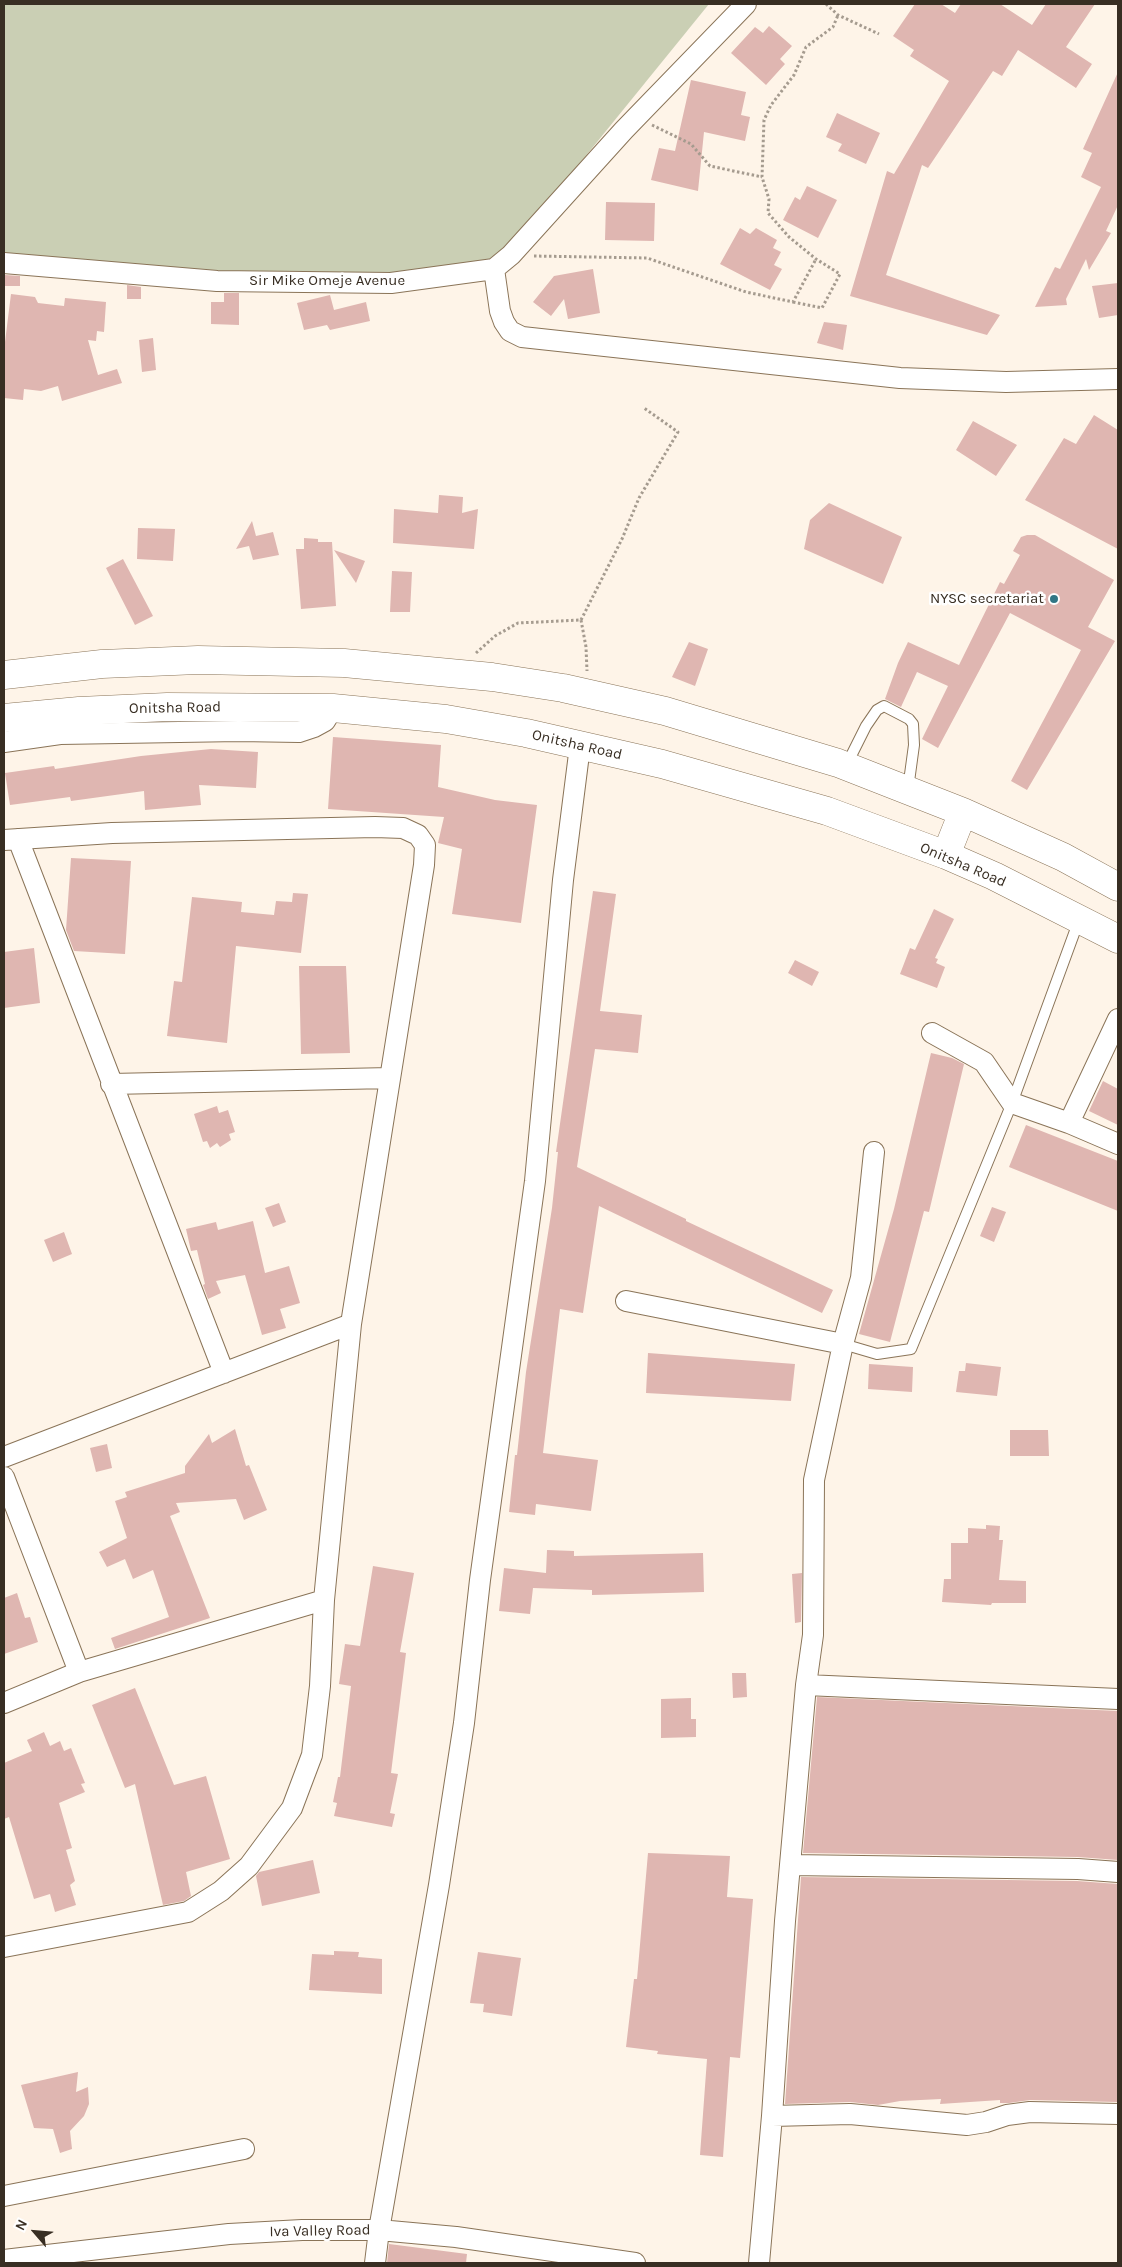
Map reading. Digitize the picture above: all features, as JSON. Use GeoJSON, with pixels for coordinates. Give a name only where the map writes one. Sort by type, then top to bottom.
{"type":"FeatureCollection","features":[{"type":"Feature","properties":{"kind":"main road"},"geometry":{"type":"LineString","coordinates":[[4,675],[102,664],[198,660],[344,664],[528,682],[588,693],[665,711],[775,742],[846,766],[963,812],[1063,857],[1117,885]]}},
{"type":"Feature","properties":{"kind":"main road","name":"Onitsha Road"},"geometry":{"type":"LineString","coordinates":[[4,718],[79,711],[167,707],[333,708],[446,720],[526,733],[662,764],[818,809],[946,855],[994,876],[1118,939]]}},
{"type":"Feature","properties":{"kind":"main road"},"geometry":{"type":"LineString","coordinates":[[946,855],[963,812]]}},
{"type":"Feature","properties":{"kind":"street"},"geometry":{"type":"LineString","coordinates":[[746,4],[636,117],[511,255],[494,269],[500,311],[510,331],[522,337],[900,378],[1006,382],[1118,380]]}},
{"type":"Feature","properties":{"kind":"street","name":"Sir Mike Omeje Avenue"},"geometry":{"type":"LineString","coordinates":[[4,263],[217,281],[391,284],[494,269]]}},
{"type":"Feature","properties":{"kind":"street"},"geometry":{"type":"LineString","coordinates":[[4,742],[60,734],[239,730],[300,732],[314,728],[325,721],[333,708]]}},
{"type":"Feature","properties":{"kind":"street"},"geometry":{"type":"LineString","coordinates":[[375,2263],[379,2230],[439,1885],[464,1723],[480,1580],[535,1181],[563,880],[580,746]]}},
{"type":"Feature","properties":{"kind":"street"},"geometry":{"type":"LineString","coordinates":[[4,1947],[188,1912],[221,1891],[249,1866],[292,1808],[312,1755],[320,1686],[324,1600],[351,1324],[424,865],[425,845],[418,835],[403,828],[375,827],[112,833],[11,839],[111,1084],[224,1373]]}},
{"type":"Feature","properties":{"kind":"street"},"geometry":{"type":"LineString","coordinates":[[1069,1123],[1118,1019]]}},
{"type":"Feature","properties":{"kind":"street"},"geometry":{"type":"LineString","coordinates":[[932,1033],[984,1062],[1012,1103],[1069,1123],[1118,1144]]}},
{"type":"Feature","properties":{"kind":"street"},"geometry":{"type":"LineString","coordinates":[[111,1084],[390,1078]]}},
{"type":"Feature","properties":{"kind":"street"},"geometry":{"type":"LineString","coordinates":[[759,2263],[772,2116],[790,1865],[806,1685],[813,1635],[814,1480],[842,1344],[861,1278],[874,1152]]}},
{"type":"Feature","properties":{"kind":"street"},"geometry":{"type":"LineString","coordinates":[[626,1301],[842,1344]]}},
{"type":"Feature","properties":{"kind":"street"},"geometry":{"type":"LineString","coordinates":[[4,1456],[351,1324]]}},
{"type":"Feature","properties":{"kind":"street"},"geometry":{"type":"LineString","coordinates":[[4,1477],[79,1672]]}},
{"type":"Feature","properties":{"kind":"street"},"geometry":{"type":"LineString","coordinates":[[4,1703],[79,1672],[324,1600]]}},
{"type":"Feature","properties":{"kind":"street"},"geometry":{"type":"LineString","coordinates":[[806,1685],[1118,1699]]}},
{"type":"Feature","properties":{"kind":"street"},"geometry":{"type":"LineString","coordinates":[[790,1865],[1078,1869],[1118,1872]]}},
{"type":"Feature","properties":{"kind":"street"},"geometry":{"type":"LineString","coordinates":[[772,2116],[850,2114],[966,2125],[986,2122],[1007,2115],[1030,2112],[1118,2114]]}},
{"type":"Feature","properties":{"kind":"street"},"geometry":{"type":"LineString","coordinates":[[4,2196],[244,2149]]}},
{"type":"Feature","properties":{"kind":"street","name":"Iva Valley Road"},"geometry":{"type":"LineString","coordinates":[[4,2260],[228,2234],[302,2230],[379,2230],[456,2237],[635,2263]]}},
{"type":"Feature","properties":{"kind":"lane"},"geometry":{"type":"LineString","coordinates":[[846,766],[866,726],[877,710],[884,706],[909,719],[913,724],[914,745],[908,790]]}},
{"type":"Feature","properties":{"kind":"lane"},"geometry":{"type":"LineString","coordinates":[[842,1344],[877,1354],[911,1350],[1012,1103],[1080,919]]}},
{"type":"Feature","properties":{"kind":"path"},"geometry":{"type":"LineString","coordinates":[[826,4],[838,16],[879,34]]}},
{"type":"Feature","properties":{"kind":"path"},"geometry":{"type":"LineString","coordinates":[[511,255],[647,258],[746,292],[822,308],[840,274],[816,259],[790,237],[768,213],[769,199],[762,177],[764,120],[771,106],[794,75],[806,47],[833,27],[838,16]]}},
{"type":"Feature","properties":{"kind":"path"},"geometry":{"type":"LineString","coordinates":[[636,117],[691,144],[710,166],[762,177]]}},
{"type":"Feature","properties":{"kind":"path"},"geometry":{"type":"LineString","coordinates":[[793,302],[816,259]]}},
{"type":"Feature","properties":{"kind":"path"},"geometry":{"type":"LineString","coordinates":[[588,693],[586,647],[581,620],[622,539],[639,498],[678,432],[644,408]]}},
{"type":"Feature","properties":{"kind":"path"},"geometry":{"type":"LineString","coordinates":[[454,674],[495,636],[518,623],[581,620]]}},
{"type":"Feature","properties":{"kind":"green space"},"geometry":{"type":"Polygon","coordinates":[[[4,4],[709,4],[494,269],[217,281],[4,259],[4,4]]]}},
{"type":"Feature","properties":{"kind":"building"},"geometry":{"type":"Polygon","coordinates":[[[915,4],[941,4],[955,13],[961,4],[1000,4],[1032,25],[1046,4],[1095,4],[1066,47],[1092,64],[1076,88],[1018,50],[1002,76],[993,71],[928,168],[922,165],[886,275],[1000,315],[987,335],[850,296],[887,171],[894,174],[949,81],[910,56],[914,50],[893,36],[915,4]]]}},
{"type":"Feature","properties":{"kind":"building"},"geometry":{"type":"Polygon","coordinates":[[[769,26],[792,46],[780,59],[785,64],[766,85],[731,53],[755,27],[763,33],[769,26]]]}},
{"type":"Feature","properties":{"kind":"building"},"geometry":{"type":"Polygon","coordinates":[[[1118,72],[1118,205],[1106,231],[1111,233],[1089,270],[1086,259],[1066,299],[1067,305],[1035,307],[1055,267],[1060,269],[1101,187],[1081,177],[1092,153],[1083,149],[1118,72]]]}},
{"type":"Feature","properties":{"kind":"building"},"geometry":{"type":"Polygon","coordinates":[[[691,80],[746,92],[741,115],[750,117],[745,141],[704,132],[698,191],[651,180],[659,148],[675,151],[691,80]]]}},
{"type":"Feature","properties":{"kind":"building"},"geometry":{"type":"Polygon","coordinates":[[[837,113],[880,133],[866,164],[838,151],[842,144],[826,137],[837,113]]]}},
{"type":"Feature","properties":{"kind":"building"},"geometry":{"type":"Polygon","coordinates":[[[807,186],[837,200],[818,238],[783,220],[795,197],[800,200],[807,186]]]}},
{"type":"Feature","properties":{"kind":"building"},"geometry":{"type":"Polygon","coordinates":[[[606,202],[655,203],[654,241],[605,240],[606,202]]]}},
{"type":"Feature","properties":{"kind":"building"},"geometry":{"type":"Polygon","coordinates":[[[740,228],[750,234],[756,228],[777,240],[773,248],[781,252],[774,265],[782,269],[770,290],[720,264],[740,228]]]}},
{"type":"Feature","properties":{"kind":"building"},"geometry":{"type":"Polygon","coordinates":[[[593,269],[600,313],[568,319],[564,299],[551,316],[533,302],[554,276],[593,269]]]}},
{"type":"Feature","properties":{"kind":"building"},"geometry":{"type":"Polygon","coordinates":[[[5,275],[20,276],[20,286],[5,286],[5,275]]]}},
{"type":"Feature","properties":{"kind":"building"},"geometry":{"type":"Polygon","coordinates":[[[1118,283],[1118,315],[1099,318],[1092,286],[1118,283]]]}},
{"type":"Feature","properties":{"kind":"building"},"geometry":{"type":"Polygon","coordinates":[[[127,285],[141,287],[141,299],[127,299],[127,285]]]}},
{"type":"Feature","properties":{"kind":"building"},"geometry":{"type":"Polygon","coordinates":[[[224,293],[239,293],[239,325],[211,324],[211,302],[224,302],[224,293]]]}},
{"type":"Feature","properties":{"kind":"building"},"geometry":{"type":"Polygon","coordinates":[[[11,294],[35,297],[38,303],[64,306],[65,298],[106,302],[104,332],[97,331],[96,341],[88,340],[98,375],[117,369],[122,383],[62,401],[58,386],[41,391],[24,389],[23,400],[4,398],[4,350],[11,294]]]}},
{"type":"Feature","properties":{"kind":"building"},"geometry":{"type":"Polygon","coordinates":[[[330,295],[334,310],[366,302],[370,321],[330,330],[327,325],[304,330],[297,303],[330,295]]]}},
{"type":"Feature","properties":{"kind":"building"},"geometry":{"type":"Polygon","coordinates":[[[824,322],[847,325],[843,350],[817,343],[824,322]]]}},
{"type":"Feature","properties":{"kind":"building"},"geometry":{"type":"Polygon","coordinates":[[[153,338],[156,370],[142,372],[139,340],[153,338]]]}},
{"type":"Feature","properties":{"kind":"building"},"geometry":{"type":"Polygon","coordinates":[[[1094,415],[1118,430],[1118,549],[1025,500],[1064,438],[1076,444],[1094,415]]]}},
{"type":"Feature","properties":{"kind":"building"},"geometry":{"type":"Polygon","coordinates":[[[973,421],[1017,445],[996,476],[956,450],[973,421]]]}},
{"type":"Feature","properties":{"kind":"building"},"geometry":{"type":"Polygon","coordinates":[[[439,495],[463,497],[462,513],[478,509],[474,549],[393,543],[394,509],[438,513],[439,495]]]}},
{"type":"Feature","properties":{"kind":"building"},"geometry":{"type":"Polygon","coordinates":[[[829,503],[902,537],[883,584],[804,549],[810,520],[829,503]]]}},
{"type":"Feature","properties":{"kind":"building"},"geometry":{"type":"Polygon","coordinates":[[[252,521],[256,536],[273,532],[279,555],[253,560],[249,546],[236,549],[252,521]]]}},
{"type":"Feature","properties":{"kind":"building"},"geometry":{"type":"Polygon","coordinates":[[[138,528],[175,529],[173,561],[137,559],[138,528]]]}},
{"type":"Feature","properties":{"kind":"building"},"geometry":{"type":"Polygon","coordinates":[[[1035,535],[1114,580],[1088,627],[1115,641],[1027,790],[1011,781],[1081,650],[1010,613],[938,748],[922,739],[948,686],[917,672],[901,707],[885,699],[908,642],[959,665],[1000,582],[1004,584],[1020,555],[1013,551],[1021,537],[1035,535]]]}},
{"type":"Feature","properties":{"kind":"building"},"geometry":{"type":"Polygon","coordinates":[[[304,538],[318,539],[318,542],[332,542],[336,606],[301,609],[296,549],[304,549],[304,538]]]}},
{"type":"Feature","properties":{"kind":"building"},"geometry":{"type":"Polygon","coordinates":[[[334,550],[365,561],[356,583],[334,550]]]}},
{"type":"Feature","properties":{"kind":"building"},"geometry":{"type":"Polygon","coordinates":[[[123,559],[153,616],[135,625],[106,568],[123,559]]]}},
{"type":"Feature","properties":{"kind":"building"},"geometry":{"type":"Polygon","coordinates":[[[392,571],[412,572],[410,612],[390,612],[392,571]]]}},
{"type":"Feature","properties":{"kind":"building"},"geometry":{"type":"Polygon","coordinates":[[[689,642],[708,649],[695,686],[672,677],[689,642]]]}},
{"type":"Feature","properties":{"kind":"building"},"geometry":{"type":"Polygon","coordinates":[[[333,737],[441,745],[438,787],[495,800],[537,805],[521,923],[452,914],[462,849],[438,843],[444,817],[328,809],[333,737]]]}},
{"type":"Feature","properties":{"kind":"building"},"geometry":{"type":"Polygon","coordinates":[[[211,749],[258,752],[256,788],[199,785],[201,805],[145,810],[144,791],[71,801],[70,797],[10,805],[5,773],[54,766],[55,769],[141,756],[211,749]]]}},
{"type":"Feature","properties":{"kind":"building"},"geometry":{"type":"Polygon","coordinates":[[[71,858],[131,861],[125,954],[74,951],[66,930],[71,858]]]}},
{"type":"Feature","properties":{"kind":"building"},"geometry":{"type":"Polygon","coordinates":[[[593,891],[616,894],[600,1011],[642,1015],[638,1053],[595,1049],[577,1167],[833,1290],[822,1313],[599,1206],[583,1313],[560,1309],[543,1453],[598,1460],[591,1511],[536,1504],[535,1515],[509,1512],[526,1372],[552,1208],[558,1152],[556,1152],[593,891]]]}},
{"type":"Feature","properties":{"kind":"building"},"geometry":{"type":"Polygon","coordinates":[[[293,893],[308,894],[301,953],[236,946],[227,1043],[167,1036],[174,981],[182,982],[192,897],[242,902],[241,912],[274,915],[276,901],[292,902],[293,893]]]}},
{"type":"Feature","properties":{"kind":"building"},"geometry":{"type":"Polygon","coordinates":[[[934,909],[954,919],[935,958],[938,959],[936,963],[945,967],[937,988],[900,974],[910,948],[915,950],[934,909]]]}},
{"type":"Feature","properties":{"kind":"building"},"geometry":{"type":"Polygon","coordinates":[[[34,948],[40,1003],[4,1008],[4,952],[34,948]]]}},
{"type":"Feature","properties":{"kind":"building"},"geometry":{"type":"Polygon","coordinates":[[[795,960],[819,972],[812,986],[788,973],[795,960]]]}},
{"type":"Feature","properties":{"kind":"building"},"geometry":{"type":"Polygon","coordinates":[[[299,966],[346,966],[350,1053],[301,1054],[299,966]]]}},
{"type":"Feature","properties":{"kind":"building"},"geometry":{"type":"Polygon","coordinates":[[[931,1053],[952,1058],[964,1064],[929,1212],[924,1211],[890,1342],[859,1334],[894,1209],[931,1053]]]}},
{"type":"Feature","properties":{"kind":"building"},"geometry":{"type":"Polygon","coordinates":[[[1103,1081],[1118,1089],[1118,1125],[1089,1111],[1103,1081]]]}},
{"type":"Feature","properties":{"kind":"building"},"geometry":{"type":"Polygon","coordinates":[[[217,1106],[219,1113],[228,1110],[235,1132],[229,1134],[231,1140],[220,1147],[217,1143],[210,1148],[207,1141],[203,1142],[194,1114],[217,1106]]]}},
{"type":"Feature","properties":{"kind":"building"},"geometry":{"type":"Polygon","coordinates":[[[1026,1125],[1118,1161],[1118,1211],[1009,1167],[1026,1125]]]}},
{"type":"Feature","properties":{"kind":"building"},"geometry":{"type":"Polygon","coordinates":[[[279,1203],[286,1222],[273,1227],[265,1208],[279,1203]]]}},
{"type":"Feature","properties":{"kind":"building"},"geometry":{"type":"Polygon","coordinates":[[[992,1207],[1006,1212],[994,1242],[980,1236],[992,1207]]]}},
{"type":"Feature","properties":{"kind":"building"},"geometry":{"type":"Polygon","coordinates":[[[253,1221],[265,1273],[289,1266],[300,1303],[280,1309],[286,1328],[262,1335],[245,1275],[216,1281],[221,1293],[208,1299],[203,1285],[205,1284],[197,1250],[191,1251],[186,1229],[216,1222],[218,1230],[253,1221]]]}},
{"type":"Feature","properties":{"kind":"building"},"geometry":{"type":"Polygon","coordinates":[[[64,1232],[72,1254],[53,1262],[44,1240],[64,1232]]]}},
{"type":"Feature","properties":{"kind":"building"},"geometry":{"type":"Polygon","coordinates":[[[648,1353],[795,1364],[791,1401],[646,1393],[648,1353]]]}},
{"type":"Feature","properties":{"kind":"building"},"geometry":{"type":"Polygon","coordinates":[[[966,1363],[1001,1367],[997,1396],[956,1392],[959,1371],[965,1371],[966,1363]]]}},
{"type":"Feature","properties":{"kind":"building"},"geometry":{"type":"Polygon","coordinates":[[[869,1364],[913,1367],[912,1392],[868,1389],[869,1364]]]}},
{"type":"Feature","properties":{"kind":"building"},"geometry":{"type":"Polygon","coordinates":[[[235,1429],[246,1466],[249,1465],[267,1510],[244,1520],[236,1499],[176,1503],[180,1512],[170,1516],[210,1618],[115,1649],[111,1638],[169,1617],[153,1570],[133,1579],[125,1559],[107,1567],[99,1552],[127,1538],[115,1501],[127,1497],[125,1492],[185,1473],[185,1466],[209,1434],[212,1443],[235,1429]]]}},
{"type":"Feature","properties":{"kind":"building"},"geometry":{"type":"Polygon","coordinates":[[[1010,1430],[1048,1430],[1049,1456],[1010,1456],[1010,1430]]]}},
{"type":"Feature","properties":{"kind":"building"},"geometry":{"type":"Polygon","coordinates":[[[107,1444],[112,1468],[96,1472],[90,1448],[107,1444]]]}},
{"type":"Feature","properties":{"kind":"building"},"geometry":{"type":"Polygon","coordinates":[[[986,1525],[1000,1526],[999,1540],[1003,1540],[999,1580],[1026,1581],[1026,1603],[992,1603],[991,1605],[942,1602],[944,1579],[951,1579],[951,1543],[968,1543],[968,1528],[986,1529],[986,1525]]]}},
{"type":"Feature","properties":{"kind":"building"},"geometry":{"type":"Polygon","coordinates":[[[547,1550],[574,1551],[574,1556],[703,1553],[704,1592],[592,1595],[592,1590],[533,1588],[530,1614],[499,1611],[504,1568],[546,1573],[547,1550]]]}},
{"type":"Feature","properties":{"kind":"building"},"geometry":{"type":"Polygon","coordinates":[[[373,1566],[414,1573],[400,1652],[406,1653],[391,1773],[398,1774],[390,1813],[395,1814],[392,1827],[334,1816],[337,1803],[333,1802],[338,1777],[340,1777],[351,1686],[339,1684],[345,1644],[360,1646],[373,1566]]]}},
{"type":"Feature","properties":{"kind":"building"},"geometry":{"type":"Polygon","coordinates":[[[802,1573],[801,1622],[795,1623],[792,1574],[802,1573]]]}},
{"type":"Feature","properties":{"kind":"building"},"geometry":{"type":"Polygon","coordinates":[[[17,1593],[25,1618],[30,1617],[38,1642],[4,1654],[4,1598],[17,1593]]]}},
{"type":"Feature","properties":{"kind":"building"},"geometry":{"type":"Polygon","coordinates":[[[732,1673],[746,1673],[747,1697],[733,1698],[732,1673]]]}},
{"type":"Feature","properties":{"kind":"building"},"geometry":{"type":"Polygon","coordinates":[[[135,1688],[174,1785],[206,1776],[230,1859],[186,1872],[191,1896],[184,1901],[163,1905],[135,1784],[125,1788],[92,1705],[135,1688]]]}},
{"type":"Feature","properties":{"kind":"building"},"geometry":{"type":"Polygon","coordinates":[[[817,1697],[1118,1711],[1118,1860],[1078,1857],[803,1853],[817,1697]]]}},
{"type":"Feature","properties":{"kind":"building"},"geometry":{"type":"Polygon","coordinates":[[[691,1698],[691,1719],[696,1719],[696,1737],[661,1738],[661,1699],[691,1698]]]}},
{"type":"Feature","properties":{"kind":"building"},"geometry":{"type":"Polygon","coordinates":[[[44,1732],[50,1746],[60,1741],[64,1751],[71,1748],[85,1783],[81,1784],[85,1792],[59,1803],[72,1848],[66,1850],[75,1881],[70,1885],[76,1905],[55,1912],[50,1894],[34,1899],[9,1817],[4,1819],[4,1763],[32,1751],[27,1740],[44,1732]]]}},
{"type":"Feature","properties":{"kind":"building"},"geometry":{"type":"Polygon","coordinates":[[[648,1853],[730,1856],[727,1897],[753,1899],[740,2058],[730,2057],[723,2157],[700,2155],[707,2059],[657,2054],[658,2051],[626,2047],[634,1979],[637,1979],[648,1853]]]}},
{"type":"Feature","properties":{"kind":"building"},"geometry":{"type":"Polygon","coordinates":[[[313,1860],[320,1893],[262,1906],[256,1876],[259,1872],[313,1860]]]}},
{"type":"Feature","properties":{"kind":"building"},"geometry":{"type":"Polygon","coordinates":[[[801,1877],[1077,1881],[1118,1884],[1117,2102],[1030,2100],[1000,2103],[1000,2100],[940,2104],[941,2099],[900,2101],[878,2105],[850,2102],[785,2104],[801,1877]]]}},
{"type":"Feature","properties":{"kind":"building"},"geometry":{"type":"Polygon","coordinates":[[[334,1951],[359,1952],[358,1957],[382,1959],[382,1994],[309,1990],[312,1954],[334,1955],[334,1951]]]}},
{"type":"Feature","properties":{"kind":"building"},"geometry":{"type":"Polygon","coordinates":[[[478,1952],[521,1958],[512,2016],[483,2012],[484,2004],[470,2003],[478,1952]]]}},
{"type":"Feature","properties":{"kind":"building"},"geometry":{"type":"Polygon","coordinates":[[[78,2072],[76,2092],[88,2087],[89,2104],[84,2116],[70,2131],[72,2149],[60,2153],[53,2129],[34,2128],[21,2085],[78,2072]]]}},
{"type":"Feature","properties":{"kind":"building"},"geometry":{"type":"Polygon","coordinates":[[[389,2244],[467,2254],[466,2263],[387,2263],[389,2244]]]}},
{"type":"Feature","properties":{"kind":"place","name":"NYSC secretariat"},"geometry":{"type":"Point","coordinates":[1054,599]}}]}
